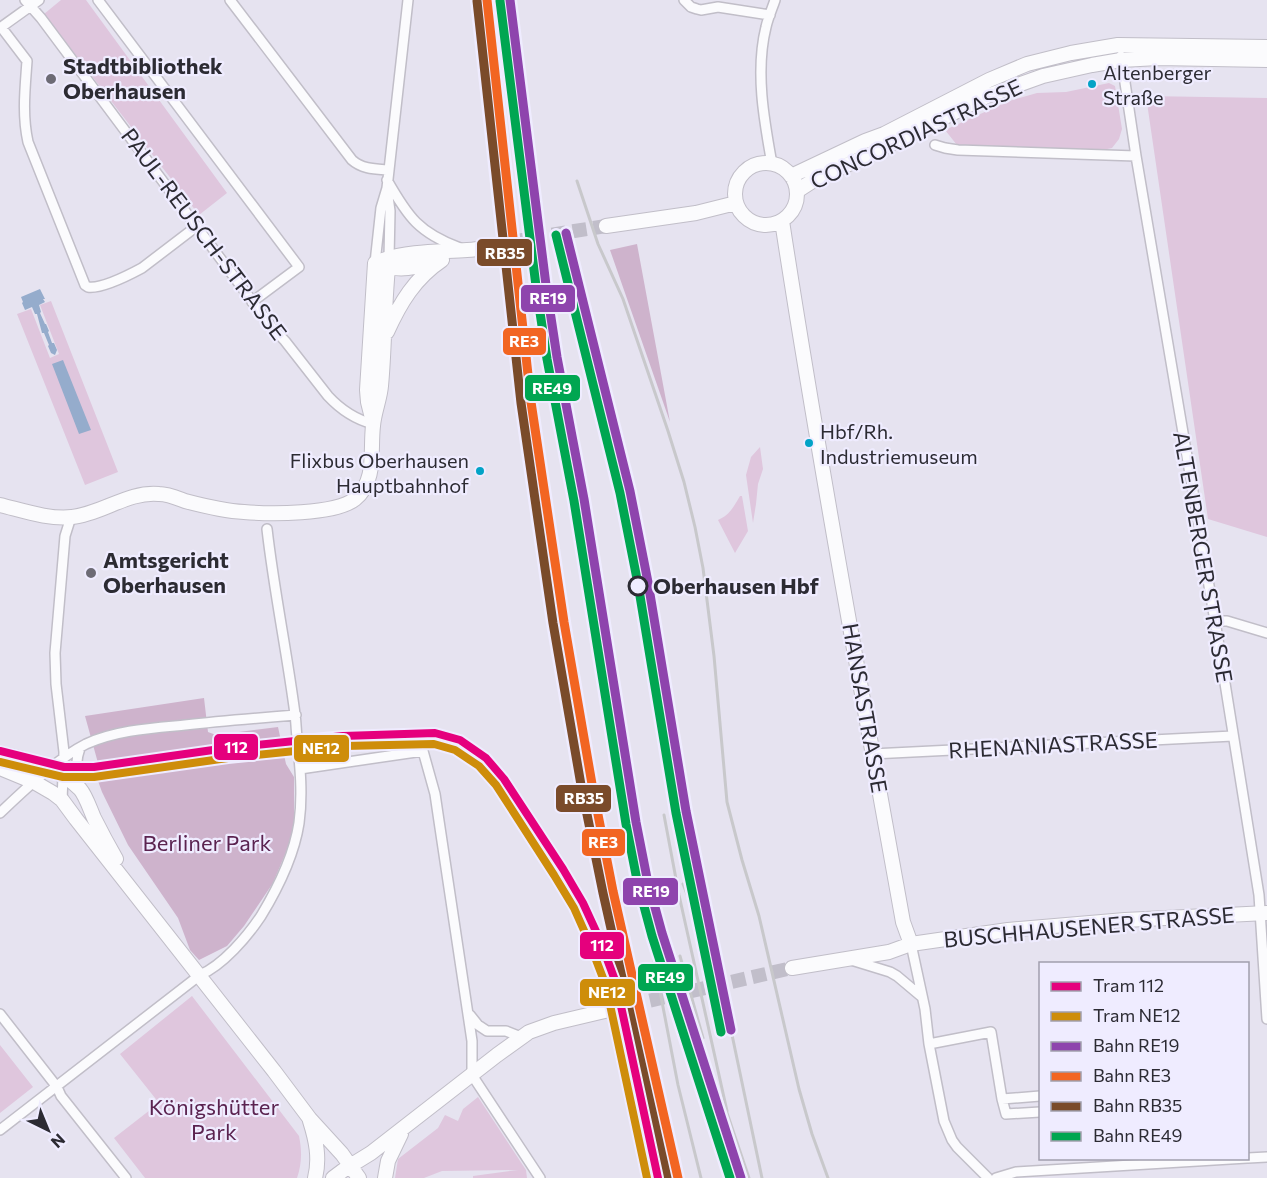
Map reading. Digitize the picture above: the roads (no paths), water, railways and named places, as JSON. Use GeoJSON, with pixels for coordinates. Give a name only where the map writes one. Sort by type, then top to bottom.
{"type":"FeatureCollection","features":[{"type":"Feature","properties":{"kind":"main road","name":"CONCORDIASTRASSE"},"geometry":{"type":"LineString","coordinates":[[791,176],[884,134],[1010,70],[1055,57],[1118,45],[1267,47]]}},
{"type":"Feature","properties":{"kind":"main road","name":"CONCORDIASTRASSE"},"geometry":{"type":"LineString","coordinates":[[772,164],[783,168],[791,176],[797,191],[814,180],[958,110],[1026,81],[1062,71],[1121,60],[1158,58],[1267,60]]}},
{"type":"Feature","properties":{"kind":"main road"},"geometry":{"type":"LineString","coordinates":[[772,164],[755,165],[742,175],[736,185],[736,203],[741,212],[752,222],[768,225],[782,221],[795,206],[797,191]]}},
{"type":"Feature","properties":{"kind":"main road"},"geometry":{"type":"LineString","coordinates":[[606,226],[696,213],[736,203]]}},
{"type":"Feature","properties":{"kind":"main road","name":"HANSASTRASSE"},"geometry":{"type":"LineString","coordinates":[[782,221],[872,753],[903,922],[911,944]]}},
{"type":"Feature","properties":{"kind":"main road"},"geometry":{"type":"LineString","coordinates":[[384,263],[432,252],[490,246]]}},
{"type":"Feature","properties":{"kind":"main road"},"geometry":{"type":"LineString","coordinates":[[384,263],[405,269],[442,261],[468,250]]}},
{"type":"Feature","properties":{"kind":"main road"},"geometry":{"type":"LineString","coordinates":[[384,340],[399,307],[411,289],[424,274],[442,261]]}},
{"type":"Feature","properties":{"kind":"main road"},"geometry":{"type":"LineString","coordinates":[[0,505],[71,517],[143,494],[162,494],[233,511],[288,513],[341,506],[357,498],[367,484],[371,464],[373,424],[381,386],[384,340],[384,263]]}},
{"type":"Feature","properties":{"kind":"main road"},"geometry":{"type":"LineString","coordinates":[[373,424],[367,390],[384,263]]}},
{"type":"Feature","properties":{"kind":"main road"},"geometry":{"type":"LineString","coordinates":[[0,754],[32,762],[50,770],[81,790],[101,833],[136,894]]}},
{"type":"Feature","properties":{"kind":"main road"},"geometry":{"type":"LineString","coordinates":[[0,768],[34,782],[63,800],[310,1119],[342,1154],[359,1178]]}},
{"type":"Feature","properties":{"kind":"main road","name":"BUSCHHAUSENER STRASSE"},"geometry":{"type":"LineString","coordinates":[[792,968],[890,952],[911,944],[1008,930],[1125,920],[1264,913]]}},
{"type":"Feature","properties":{"kind":"main road"},"geometry":{"type":"LineString","coordinates":[[333,1178],[371,1153],[521,1037],[544,1026],[609,1010]]}},
{"type":"Feature","properties":{"kind":"main road"},"geometry":{"type":"LineString","coordinates":[[310,1119],[317,1148],[315,1178]]}},
{"type":"Feature","properties":{"kind":"main road"},"geometry":{"type":"LineString","coordinates":[[386,1178],[392,1150],[405,1127]]}},
{"type":"Feature","properties":{"kind":"street"},"geometry":{"type":"LineString","coordinates":[[39,0],[27,4],[0,27],[27,61],[24,117],[28,142],[85,285],[96,287],[142,268],[197,226]]}},
{"type":"Feature","properties":{"kind":"street"},"geometry":{"type":"LineString","coordinates":[[98,0],[299,267],[252,302]]}},
{"type":"Feature","properties":{"kind":"street"},"geometry":{"type":"LineString","coordinates":[[230,0],[352,160],[387,179],[402,207],[416,224],[442,240],[468,250]]}},
{"type":"Feature","properties":{"kind":"street"},"geometry":{"type":"LineString","coordinates":[[384,263],[381,208],[387,179],[408,0]]}},
{"type":"Feature","properties":{"kind":"street"},"geometry":{"type":"LineString","coordinates":[[684,0],[692,7],[701,10],[718,7],[770,15]]}},
{"type":"Feature","properties":{"kind":"street"},"geometry":{"type":"LineString","coordinates":[[772,164],[762,96],[761,63],[765,31],[775,0]]}},
{"type":"Feature","properties":{"kind":"street","name":"PAUL-REUSCH-STRASSE"},"geometry":{"type":"LineString","coordinates":[[27,4],[41,18],[252,302],[334,403],[356,419],[373,424]]}},
{"type":"Feature","properties":{"kind":"street"},"geometry":{"type":"LineString","coordinates":[[1118,45],[1121,60]]}},
{"type":"Feature","properties":{"kind":"street","name":"ALTENBERGER STRASSE"},"geometry":{"type":"LineString","coordinates":[[1121,60],[1264,913],[1267,1019]]}},
{"type":"Feature","properties":{"kind":"street"},"geometry":{"type":"LineString","coordinates":[[935,145],[958,150],[1136,156]]}},
{"type":"Feature","properties":{"kind":"street"},"geometry":{"type":"LineString","coordinates":[[384,263],[390,212],[387,179]]}},
{"type":"Feature","properties":{"kind":"street"},"geometry":{"type":"LineString","coordinates":[[63,800],[63,738],[56,684],[55,653],[65,536],[71,517]]}},
{"type":"Feature","properties":{"kind":"street"},"geometry":{"type":"LineString","coordinates":[[0,1130],[200,975],[214,968],[248,934],[277,887],[297,833],[301,798],[296,715],[267,529]]}},
{"type":"Feature","properties":{"kind":"street"},"geometry":{"type":"LineString","coordinates":[[1215,621],[1227,621],[1267,633]]}},
{"type":"Feature","properties":{"kind":"street"},"geometry":{"type":"LineString","coordinates":[[0,813],[64,759],[101,738],[137,730],[296,715]]}},
{"type":"Feature","properties":{"kind":"street","name":"RHENANIASTRASSE"},"geometry":{"type":"LineString","coordinates":[[872,753],[1233,736]]}},
{"type":"Feature","properties":{"kind":"street"},"geometry":{"type":"LineString","coordinates":[[80,748],[76,768],[81,790]]}},
{"type":"Feature","properties":{"kind":"street"},"geometry":{"type":"LineString","coordinates":[[300,769],[423,751],[436,803],[467,1007],[472,1041],[472,1075],[540,1178]]}},
{"type":"Feature","properties":{"kind":"street","name":"HANSASTRASSE"},"geometry":{"type":"LineString","coordinates":[[911,944],[946,1128],[963,1154],[988,1178]]}},
{"type":"Feature","properties":{"kind":"street"},"geometry":{"type":"LineString","coordinates":[[849,959],[890,972],[922,997]]}},
{"type":"Feature","properties":{"kind":"street"},"geometry":{"type":"LineString","coordinates":[[467,1007],[472,1020],[482,1029],[491,1032],[506,1031],[521,1037]]}},
{"type":"Feature","properties":{"kind":"street"},"geometry":{"type":"LineString","coordinates":[[0,1014],[126,1178]]}},
{"type":"Feature","properties":{"kind":"street"},"geometry":{"type":"LineString","coordinates":[[929,1044],[991,1032],[1006,1114],[1039,1112]]}},
{"type":"Feature","properties":{"kind":"street"},"geometry":{"type":"LineString","coordinates":[[1002,1099],[1039,1096]]}},
{"type":"Feature","properties":{"kind":"street"},"geometry":{"type":"LineString","coordinates":[[1249,1158],[1267,1157]]}},
{"type":"Feature","properties":{"kind":"street"},"geometry":{"type":"LineString","coordinates":[[996,1178],[1016,1172],[1122,1162],[1184,1160]]}},
{"type":"Feature","properties":{"kind":"water"},"geometry":{"type":"Polygon","coordinates":[[[40,289],[45,302],[39,305],[40,313],[57,350],[55,355],[51,353],[44,333],[42,333],[37,314],[32,307],[25,310],[22,303],[21,297],[40,289]]]}},
{"type":"Feature","properties":{"kind":"water"},"geometry":{"type":"Polygon","coordinates":[[[63,360],[91,430],[79,434],[52,364],[63,360]]]}},
{"type":"Feature","properties":{"kind":"tunnel"},"geometry":{"type":"LineString","coordinates":[[490,246],[606,226]]}},
{"type":"Feature","properties":{"kind":"tunnel"},"geometry":{"type":"LineString","coordinates":[[609,1010],[792,968]]}},
{"type":"Feature","properties":{"kind":"railway"},"geometry":{"type":"LineString","coordinates":[[510,0],[518,111],[529,212],[550,359],[628,825],[678,1085],[701,1178]]}},
{"type":"Feature","properties":{"kind":"railway"},"geometry":{"type":"LineString","coordinates":[[577,181],[598,244],[623,299],[684,482],[703,568],[714,656],[727,802],[759,916],[799,1089],[828,1178]]}},
{"type":"Feature","properties":{"kind":"railway"},"geometry":{"type":"LineString","coordinates":[[534,480],[577,748]]}},
{"type":"Feature","properties":{"kind":"railway"},"geometry":{"type":"LineString","coordinates":[[664,815],[679,895],[727,1111]]}},
{"type":"Feature","properties":{"kind":"railway"},"geometry":{"type":"LineString","coordinates":[[683,884],[708,947],[725,1004]]}},
{"type":"Feature","properties":{"kind":"railway"},"geometry":{"type":"LineString","coordinates":[[680,956],[703,1038]]}},
{"type":"Feature","properties":{"kind":"railway"},"geometry":{"type":"LineString","coordinates":[[731,1030],[762,1178]]}},
{"type":"Feature","properties":{"kind":"railway"},"geometry":{"type":"LineString","coordinates":[[724,1104],[749,1178]]}},
{"type":"Feature","properties":{"kind":"tram line","name":"112"},"geometry":{"type":"LineString","coordinates":[[0,751],[64,767],[94,767],[227,748],[343,736],[435,733],[460,740],[486,758],[504,779],[563,869],[583,903],[600,940],[616,983],[658,1178]]}},
{"type":"Feature","properties":{"kind":"tram line","name":"NE12"},"geometry":{"type":"LineString","coordinates":[[0,762],[63,777],[94,777],[228,758],[344,746],[434,744],[455,750],[479,766],[496,785],[574,908],[606,986],[647,1178]]}},
{"type":"Feature","properties":{"kind":"rail line","name":"RE3"},"geometry":{"type":"LineString","coordinates":[[487,0],[531,402],[564,622],[613,891],[678,1178]]}},
{"type":"Feature","properties":{"kind":"rail line","name":"RE19"},"geometry":{"type":"LineString","coordinates":[[510,0],[557,357],[584,499],[636,822],[647,878],[662,933],[741,1178]]}},
{"type":"Feature","properties":{"kind":"rail line","name":"RB35"},"geometry":{"type":"LineString","coordinates":[[477,1],[521,403],[553,623],[581,785],[603,893],[667,1178]]}},
{"type":"Feature","properties":{"kind":"rail line","name":"RE49"},"geometry":{"type":"LineString","coordinates":[[500,1],[547,359],[574,501],[626,824],[637,880],[652,936],[730,1178]]}},
{"type":"Feature","properties":{"kind":"rail line","name":"RE19"},"geometry":{"type":"LineString","coordinates":[[566,233],[630,491],[648,582],[686,811],[731,1030]]}},
{"type":"Feature","properties":{"kind":"rail line","name":"RE49"},"geometry":{"type":"LineString","coordinates":[[556,235],[620,493],[638,584],[676,813],[721,1032]]}},
{"type":"Feature","properties":{"kind":"place","name":"Stadtbibliothek Oberhausen"},"geometry":{"type":"Point","coordinates":[51,79]}},
{"type":"Feature","properties":{"kind":"place","name":"Altenberger Straße"},"geometry":{"type":"Point","coordinates":[1092,84]}},
{"type":"Feature","properties":{"kind":"place","name":"Hbf/Rh. Industriemuseum"},"geometry":{"type":"Point","coordinates":[809,443]}},
{"type":"Feature","properties":{"kind":"place","name":"Flixbus Oberhausen Hauptbahnhof"},"geometry":{"type":"Point","coordinates":[480,471]}},
{"type":"Feature","properties":{"kind":"place","name":"Amtsgericht Oberhausen"},"geometry":{"type":"Point","coordinates":[91,573]}},
{"type":"Feature","properties":{"kind":"place","name":"Oberhausen Hbf"},"geometry":{"type":"Point","coordinates":[638,586]}},
{"type":"Feature","properties":{"kind":"park label","name":"Berliner Park"},"geometry":{"type":"Point","coordinates":[207,843]}},
{"type":"Feature","properties":{"kind":"park label","name":"Königshütter Park"},"geometry":{"type":"Point","coordinates":[214,1120]}}]}
